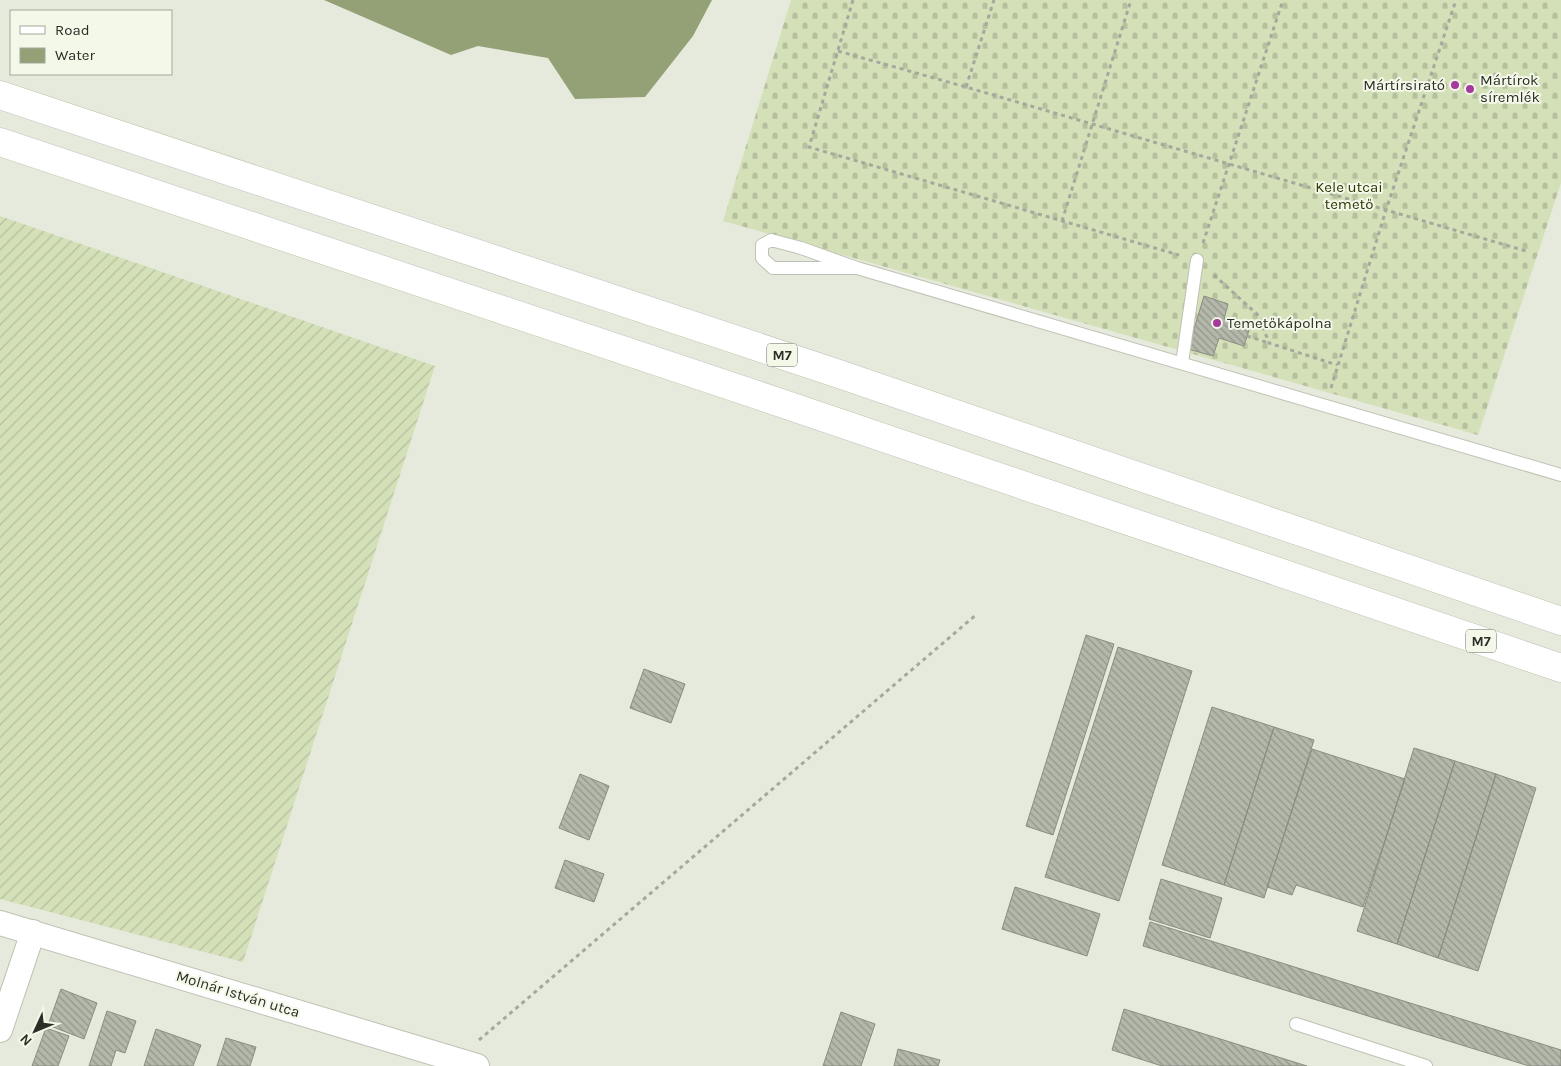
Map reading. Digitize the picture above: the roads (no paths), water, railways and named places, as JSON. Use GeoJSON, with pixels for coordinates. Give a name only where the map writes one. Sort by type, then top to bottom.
{"type":"FeatureCollection","features":[{"type":"Feature","properties":{"kind":"highway","name":"M7"},"geometry":{"type":"LineString","coordinates":[[0,95],[839,374],[1561,621]]}},
{"type":"Feature","properties":{"kind":"highway","name":"M7"},"geometry":{"type":"LineString","coordinates":[[0,142],[1561,668]]}},
{"type":"Feature","properties":{"kind":"street","name":"Molnár István utca"},"geometry":{"type":"LineString","coordinates":[[0,922],[428,1059],[466,1063]]}},
{"type":"Feature","properties":{"kind":"street"},"geometry":{"type":"LineString","coordinates":[[0,1030],[33,932]]}},
{"type":"Feature","properties":{"kind":"lane"},"geometry":{"type":"LineString","coordinates":[[858,268],[773,268],[762,258],[762,245],[771,240],[801,248],[858,268],[1561,475]]}},
{"type":"Feature","properties":{"kind":"lane"},"geometry":{"type":"LineString","coordinates":[[1182,364],[1197,260]]}},
{"type":"Feature","properties":{"kind":"lane"},"geometry":{"type":"LineString","coordinates":[[1296,1024],[1426,1066]]}},
{"type":"Feature","properties":{"kind":"water"},"geometry":{"type":"Polygon","coordinates":[[[324,0],[712,0],[693,36],[645,97],[575,99],[548,58],[478,46],[451,55],[324,0]]]}},
{"type":"Feature","properties":{"kind":"place","name":"Mártírsirató"},"geometry":{"type":"Point","coordinates":[1455,85]}},
{"type":"Feature","properties":{"kind":"place","name":"Mártírok síremlék"},"geometry":{"type":"Point","coordinates":[1470,89]}},
{"type":"Feature","properties":{"kind":"place","name":"Temetőkápolna"},"geometry":{"type":"Point","coordinates":[1217,323]}},
{"type":"Feature","properties":{"kind":"park label","name":"Kele utcai temető"},"geometry":{"type":"Point","coordinates":[1349,196]}}]}
